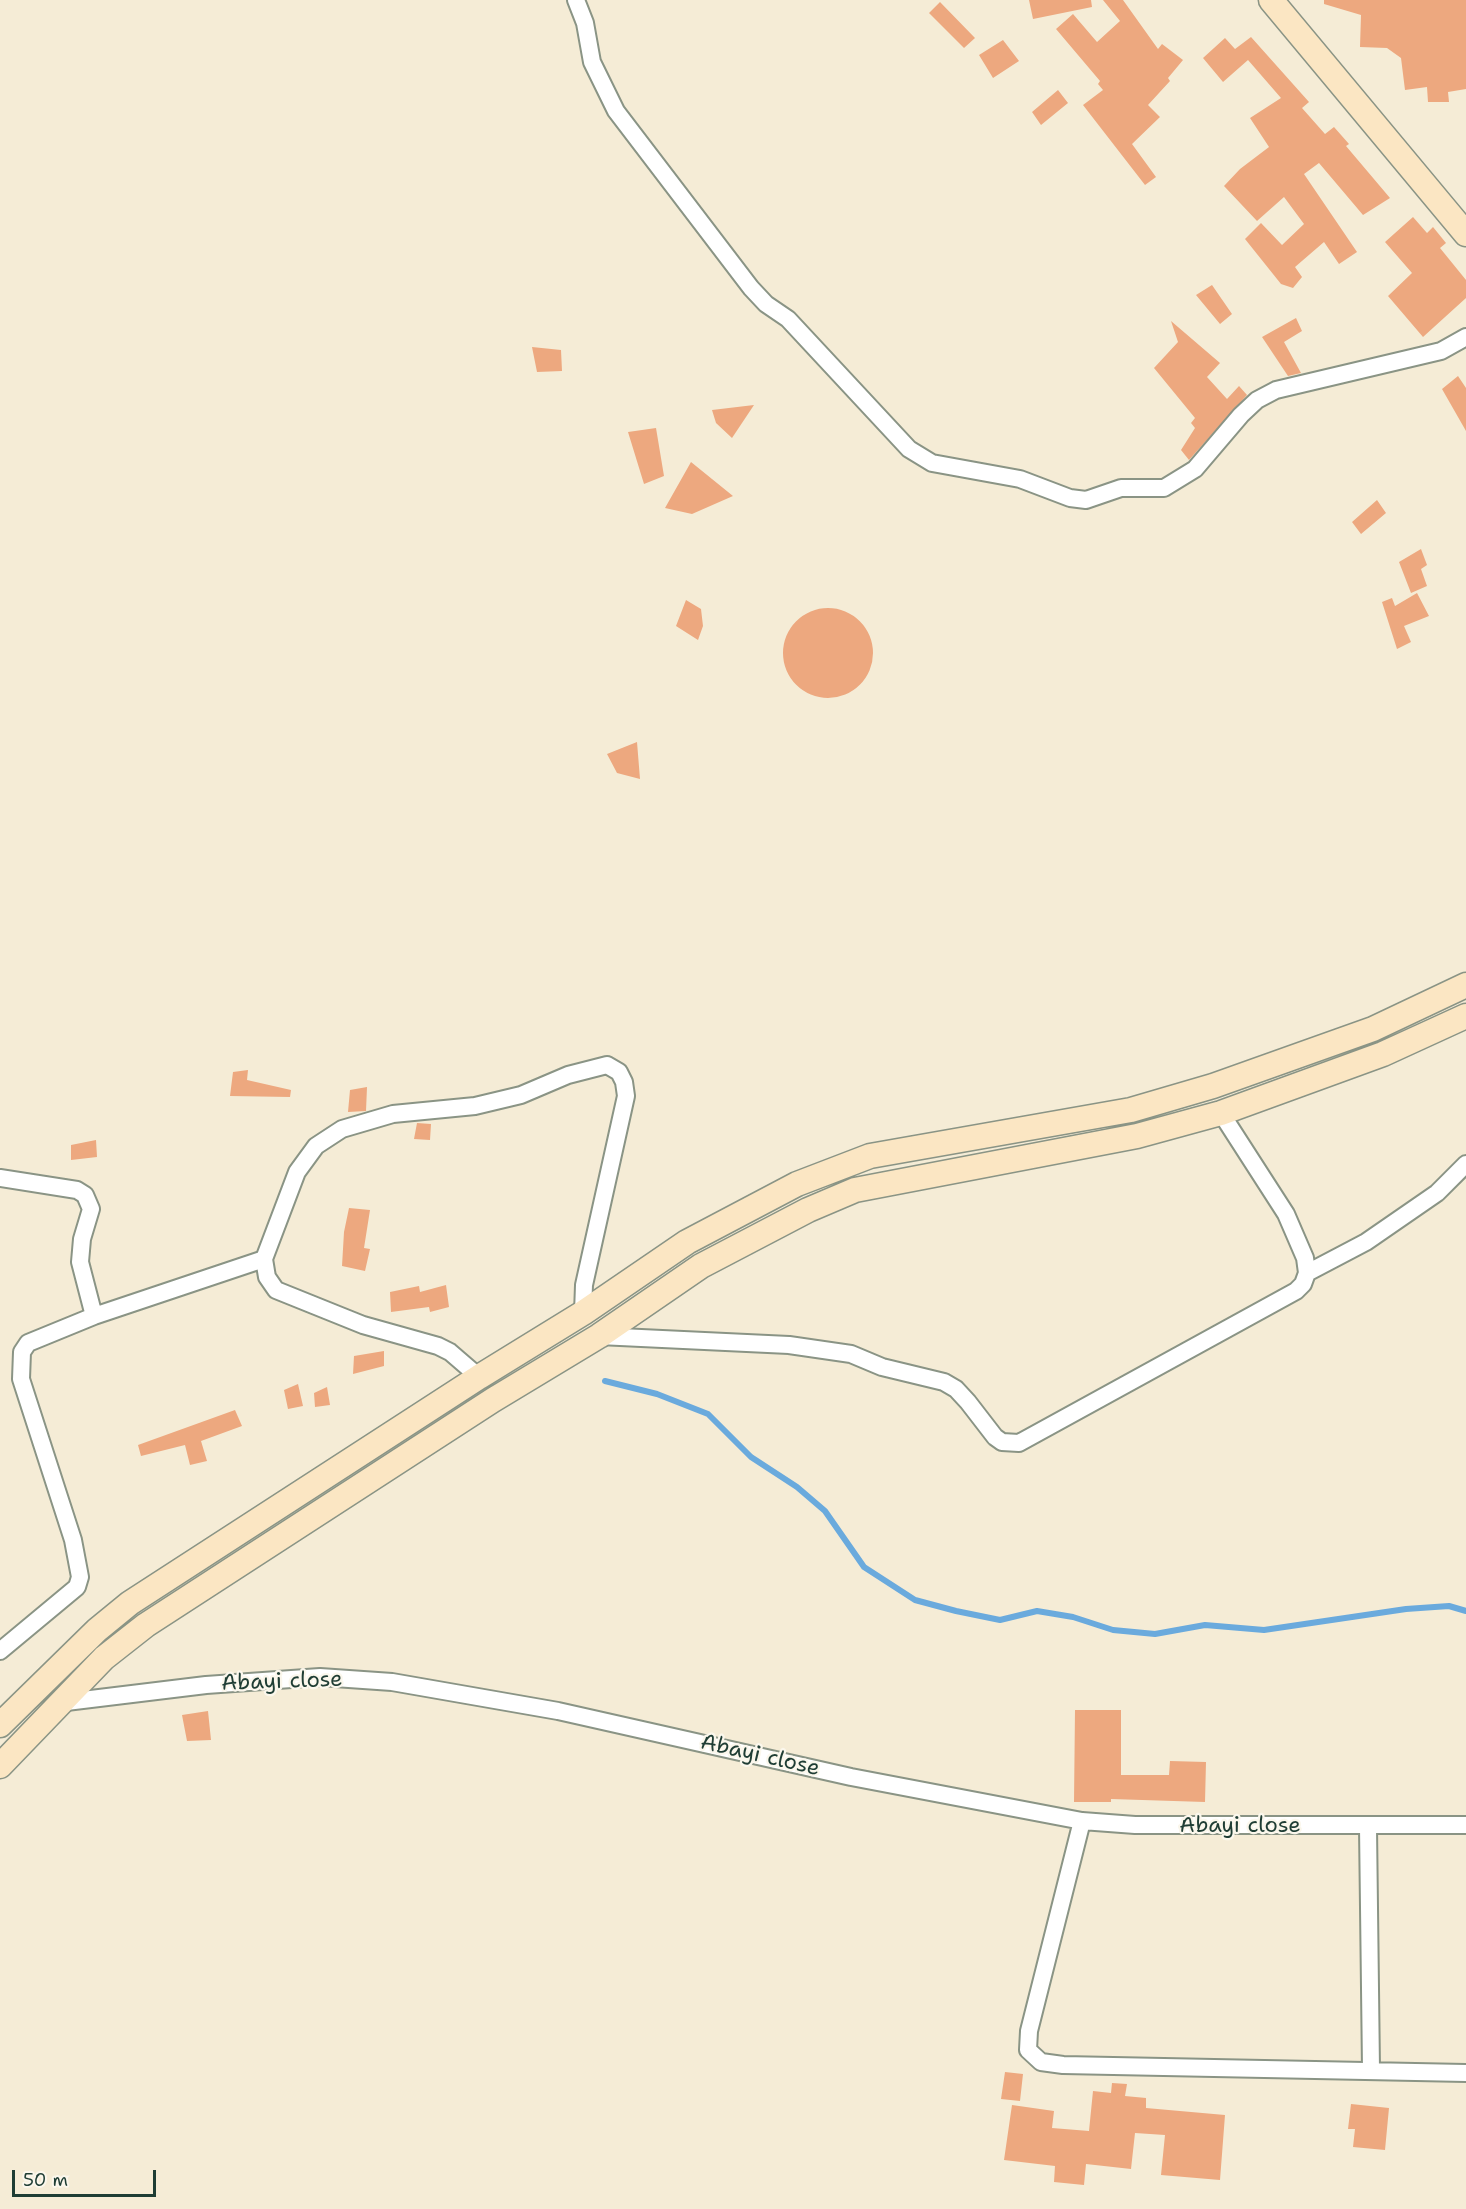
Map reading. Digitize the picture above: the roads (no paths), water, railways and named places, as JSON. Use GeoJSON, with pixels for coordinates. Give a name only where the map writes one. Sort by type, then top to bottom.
{"type":"FeatureCollection","features":[{"type":"Feature","properties":{"kind":"street"},"geometry":{"type":"LineString","coordinates":[[576,0],[585,23],[592,62],[616,111],[744,279],[766,304],[789,319],[909,449],[932,463],[1020,479],[1070,498],[1086,500],[1121,488],[1164,488],[1195,469],[1257,400],[1276,390],[1441,351],[1466,337]]}},
{"type":"Feature","properties":{"kind":"street"},"geometry":{"type":"LineString","coordinates":[[1271,0],[1466,234]]}},
{"type":"Feature","properties":{"kind":"street"},"geometry":{"type":"LineString","coordinates":[[0,1725],[96,1630],[130,1603],[479,1377],[583,1313],[687,1242],[796,1184],[847,1164],[929,1144],[1131,1110],[1213,1086],[1373,1029],[1466,985]]}},
{"type":"Feature","properties":{"kind":"street"},"geometry":{"type":"LineString","coordinates":[[0,1766],[58,1703],[104,1658],[146,1625],[483,1407],[599,1336],[701,1266],[808,1210],[855,1190],[1137,1136],[1221,1113],[1383,1054],[1466,1017]]}},
{"type":"Feature","properties":{"kind":"street"},"geometry":{"type":"LineString","coordinates":[[479,1377],[450,1352],[438,1346],[363,1325],[276,1290],[267,1277],[264,1259],[297,1172],[316,1146],[342,1129],[393,1114],[475,1106],[521,1095],[567,1075],[607,1065],[619,1072],[624,1082],[626,1096],[584,1286],[583,1313]]}},
{"type":"Feature","properties":{"kind":"street"},"geometry":{"type":"LineString","coordinates":[[599,1336],[789,1345],[851,1354],[882,1367],[950,1386],[968,1402],[995,1437],[1011,1444],[1019,1443],[1296,1291],[1304,1284],[1307,1273],[1305,1258],[1286,1214],[1221,1113]]}},
{"type":"Feature","properties":{"kind":"street"},"geometry":{"type":"LineString","coordinates":[[1307,1273],[1366,1242],[1437,1192],[1466,1164]]}},
{"type":"Feature","properties":{"kind":"street"},"geometry":{"type":"LineString","coordinates":[[0,1178],[77,1190],[85,1195],[91,1209],[82,1239],[80,1262],[94,1316]]}},
{"type":"Feature","properties":{"kind":"street"},"geometry":{"type":"LineString","coordinates":[[0,1651],[77,1587],[80,1577],[73,1540],[21,1379],[22,1352],[28,1343],[94,1316],[264,1259]]}},
{"type":"Feature","properties":{"kind":"street","name":"Abayi close"},"geometry":{"type":"LineString","coordinates":[[58,1703],[206,1685],[320,1677],[393,1682],[558,1711],[851,1777],[1082,1821],[1135,1825],[1368,1827],[1466,1825]]}},
{"type":"Feature","properties":{"kind":"street"},"geometry":{"type":"LineString","coordinates":[[1082,1821],[1029,2031],[1028,2050],[1041,2062],[1074,2065],[1371,2069],[1466,2073]]}},
{"type":"Feature","properties":{"kind":"street"},"geometry":{"type":"LineString","coordinates":[[1368,1827],[1371,2069]]}},
{"type":"Feature","properties":{"kind":"waterway"},"geometry":{"type":"LineString","coordinates":[[605,1381],[657,1394],[708,1414],[751,1457],[797,1487],[825,1511],[864,1567],[915,1600],[956,1611],[1000,1620],[1037,1611],[1073,1617],[1113,1630],[1155,1634],[1205,1625],[1264,1630],[1406,1609],[1449,1606],[1466,1611]]}}]}
